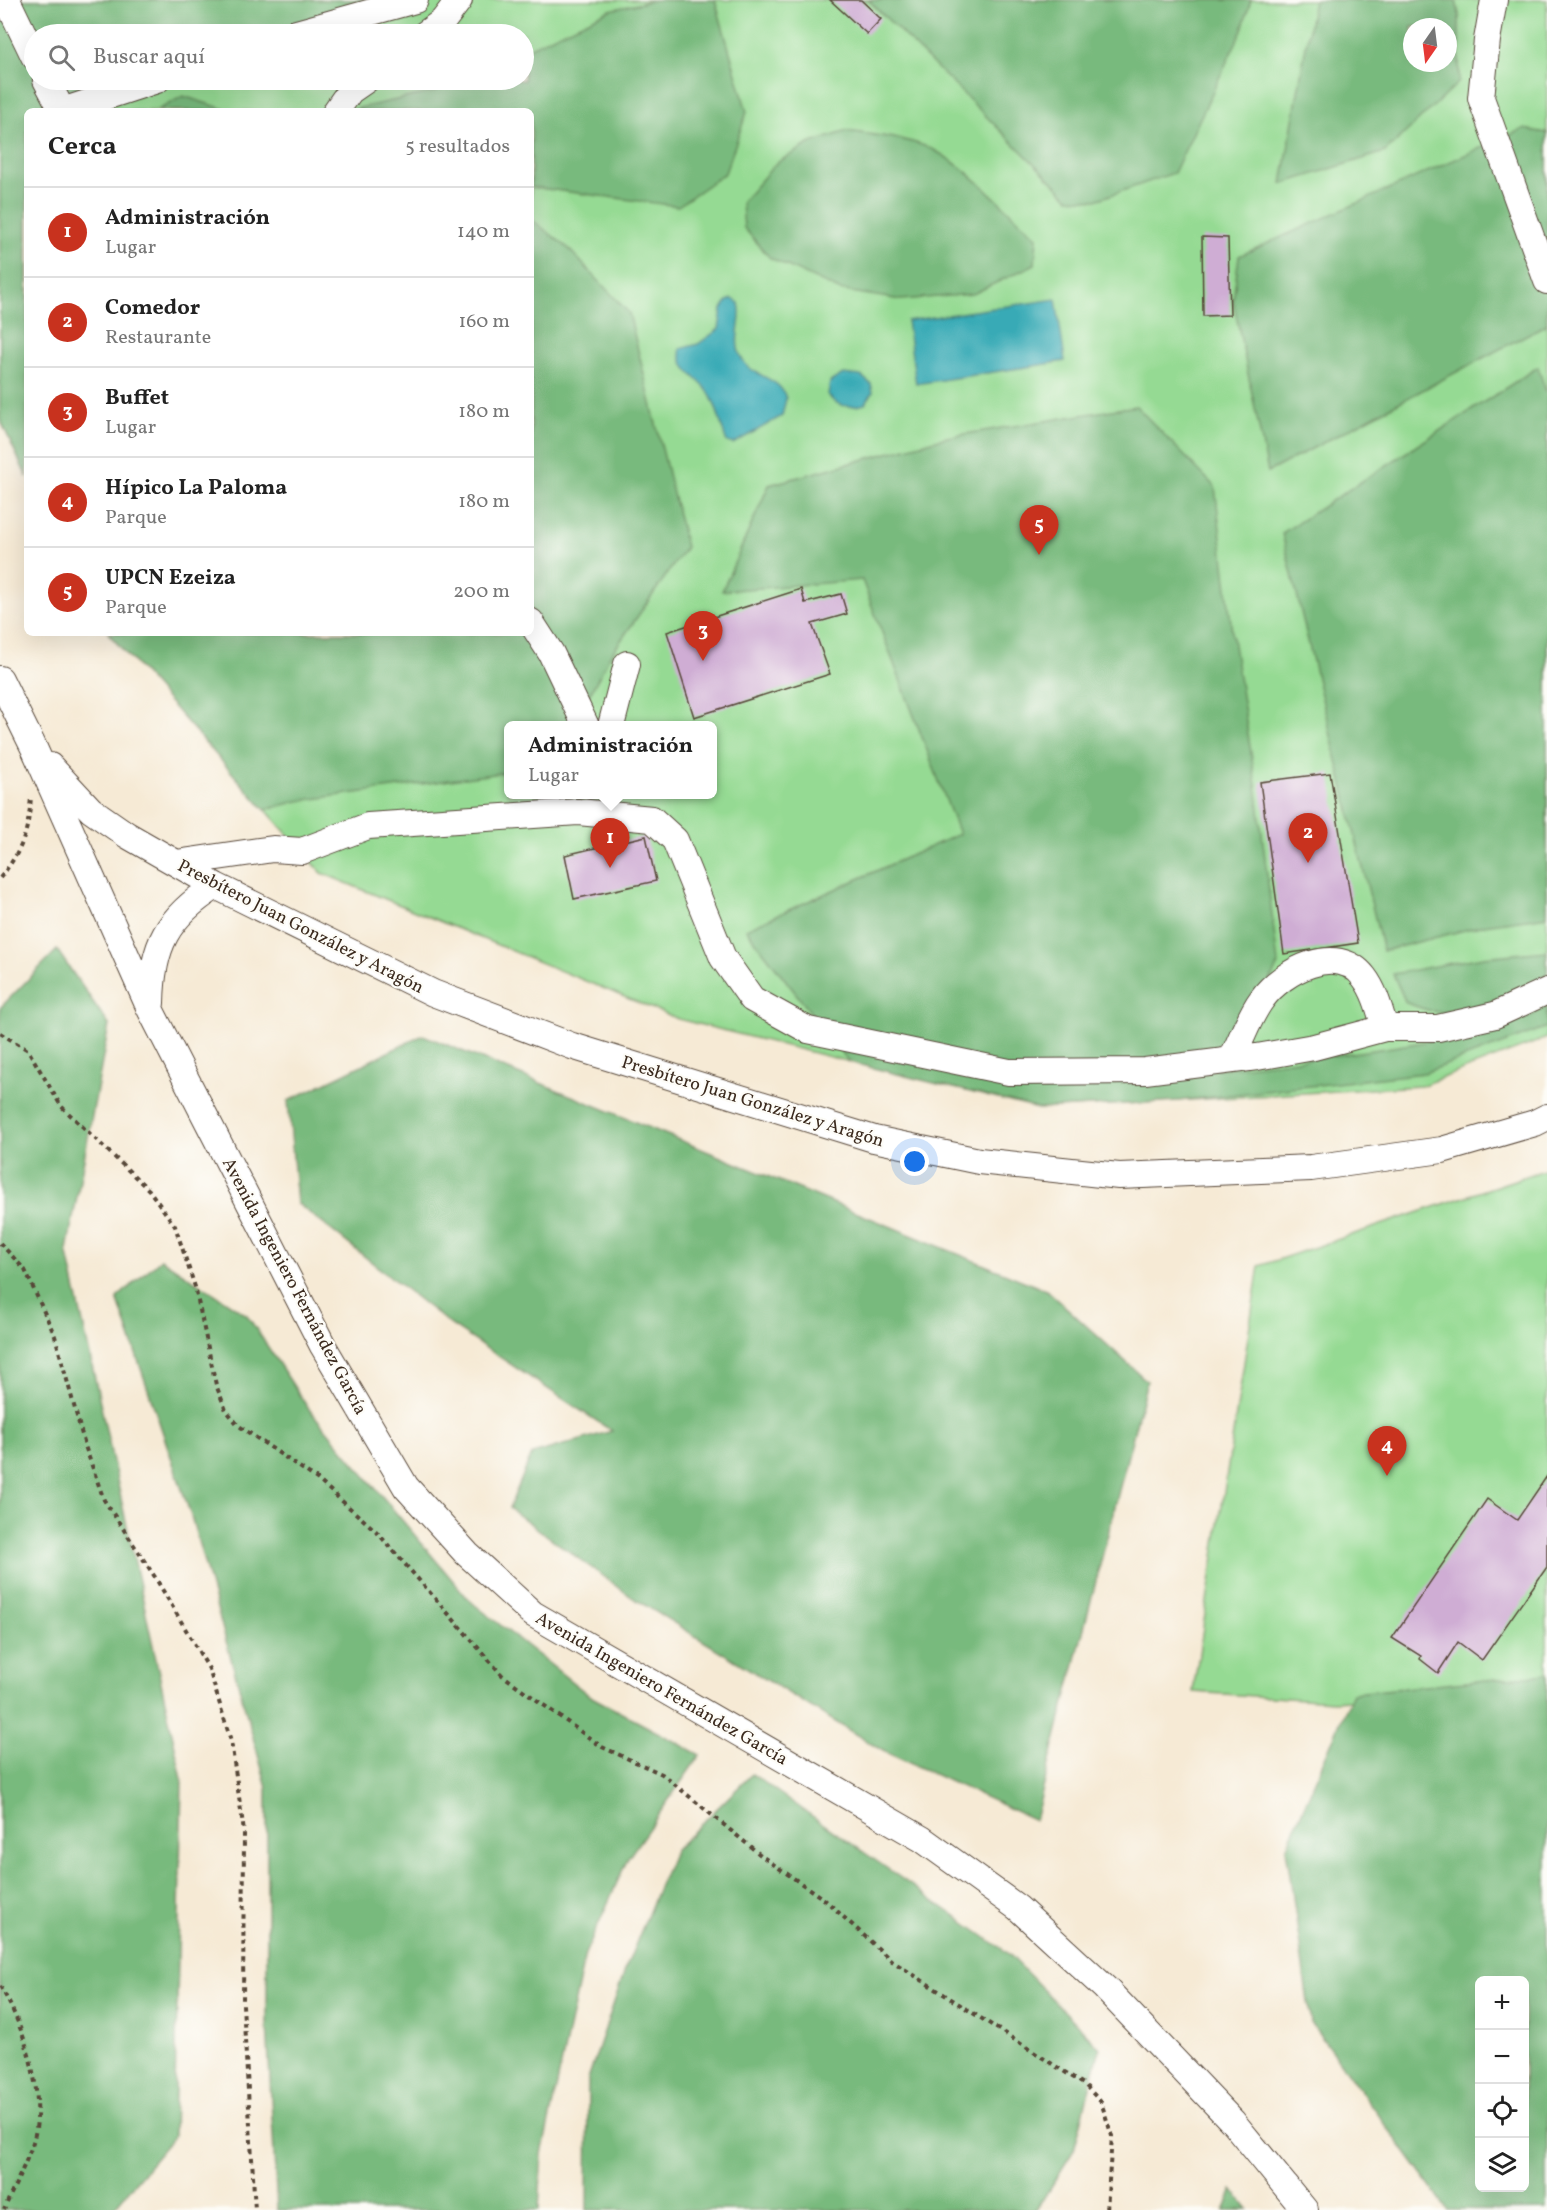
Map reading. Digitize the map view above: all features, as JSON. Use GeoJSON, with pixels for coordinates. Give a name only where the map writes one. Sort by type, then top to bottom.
{"type":"FeatureCollection","features":[{"type":"Feature","properties":{"kind":"street"},"geometry":{"type":"LineString","coordinates":[[7,0],[24,35]]}},
{"type":"Feature","properties":{"kind":"street"},"geometry":{"type":"LineString","coordinates":[[329,24],[415,0]]}},
{"type":"Feature","properties":{"kind":"street"},"geometry":{"type":"LineString","coordinates":[[439,24],[459,0]]}},
{"type":"Feature","properties":{"kind":"street"},"geometry":{"type":"LineString","coordinates":[[1494,0],[1481,98],[1547,281]]}},
{"type":"Feature","properties":{"kind":"street"},"geometry":{"type":"LineString","coordinates":[[51,90],[61,108]]}},
{"type":"Feature","properties":{"kind":"street"},"geometry":{"type":"LineString","coordinates":[[68,108],[125,90]]}},
{"type":"Feature","properties":{"kind":"street"},"geometry":{"type":"LineString","coordinates":[[338,108],[353,90]]}},
{"type":"Feature","properties":{"kind":"street"},"geometry":{"type":"LineString","coordinates":[[534,626],[552,653],[584,721]]}},
{"type":"Feature","properties":{"kind":"street"},"geometry":{"type":"LineString","coordinates":[[612,721],[627,664]]}},
{"type":"Feature","properties":{"kind":"street","name":"Avenida Ingeniero Fernández García"},"geometry":{"type":"LineString","coordinates":[[0,680],[34,748],[150,1009],[323,1346],[406,1487],[467,1554],[533,1614],[922,1839],[1018,1908],[1113,1996],[1233,2122],[1305,2210]]}},
{"type":"Feature","properties":{"kind":"street","name":"Presbítero Juan González y Aragón"},"geometry":{"type":"LineString","coordinates":[[34,748],[91,810],[176,863],[216,886],[433,993],[572,1046],[874,1139],[979,1161],[1119,1176],[1311,1168],[1442,1150],[1535,1123],[1547,1117]]}},
{"type":"Feature","properties":{"kind":"street"},"geometry":{"type":"LineString","coordinates":[[176,863],[273,849],[302,851],[368,826],[578,812],[601,804],[652,819],[675,840],[723,958],[752,999],[808,1030],[1009,1072],[1145,1071],[1231,1060],[1314,1047],[1385,1028],[1438,1028],[1495,1016],[1547,990]]}},
{"type":"Feature","properties":{"kind":"street"},"geometry":{"type":"LineString","coordinates":[[150,1009],[152,970],[165,934],[189,903],[216,886]]}},
{"type":"Feature","properties":{"kind":"street"},"geometry":{"type":"LineString","coordinates":[[1231,1060],[1262,998],[1292,970],[1330,960],[1351,965],[1364,976],[1375,996],[1385,1028]]}},
{"type":"Feature","properties":{"kind":"path"},"geometry":{"type":"LineString","coordinates":[[0,878],[14,860],[28,830],[31,795]]}},
{"type":"Feature","properties":{"kind":"path"},"geometry":{"type":"LineString","coordinates":[[0,1244],[25,1270],[55,1336],[85,1446],[104,1500],[155,1577],[209,1669],[231,1741],[244,1832],[243,2005],[255,2210]]}},
{"type":"Feature","properties":{"kind":"path"},"geometry":{"type":"LineString","coordinates":[[0,1986],[33,2068],[39,2112],[33,2142],[4,2210]]}},
{"type":"Feature","properties":{"kind":"green space"},"geometry":{"type":"Polygon","coordinates":[[[0,0],[1547,0],[1547,1038],[1421,1086],[1039,1109],[678,1019],[322,873],[111,636],[534,636],[534,108],[24,108],[24,471],[0,419],[0,0]]]}},
{"type":"Feature","properties":{"kind":"green space"},"geometry":{"type":"Polygon","coordinates":[[[0,0],[439,0],[355,24],[24,24],[24,90],[132,90],[72,108],[24,108],[24,471],[0,419],[0,0]]]}},
{"type":"Feature","properties":{"kind":"green space"},"geometry":{"type":"Polygon","coordinates":[[[655,0],[715,0],[747,112],[725,173],[678,206],[534,187],[534,108],[360,108],[438,90],[534,90],[534,45],[610,10],[655,0]]]}},
{"type":"Feature","properties":{"kind":"green space"},"geometry":{"type":"Polygon","coordinates":[[[868,0],[1251,0],[1242,30],[1174,173],[1096,200],[1069,198],[868,0]]]}},
{"type":"Feature","properties":{"kind":"green space"},"geometry":{"type":"Polygon","coordinates":[[[1314,0],[1456,0],[1459,15],[1459,82],[1385,152],[1282,184],[1314,0]]]}},
{"type":"Feature","properties":{"kind":"green space"},"geometry":{"type":"Polygon","coordinates":[[[183,96],[221,108],[161,108],[183,96]]]}},
{"type":"Feature","properties":{"kind":"green space"},"geometry":{"type":"Polygon","coordinates":[[[1523,129],[1547,133],[1547,324],[1268,472],[1233,300],[1239,256],[1523,129]]]}},
{"type":"Feature","properties":{"kind":"green space"},"geometry":{"type":"Polygon","coordinates":[[[847,131],[925,146],[962,168],[1037,237],[1035,264],[973,294],[901,300],[839,290],[770,258],[744,228],[742,202],[776,163],[811,143],[847,131]]]}},
{"type":"Feature","properties":{"kind":"green space"},"geometry":{"type":"Polygon","coordinates":[[[534,221],[568,248],[629,313],[686,547],[610,656],[575,721],[504,721],[504,773],[298,801],[265,810],[111,636],[534,636],[534,221]]]}},
{"type":"Feature","properties":{"kind":"green space"},"geometry":{"type":"Polygon","coordinates":[[[1538,367],[1547,395],[1547,916],[1484,925],[1383,951],[1282,533],[1538,367]]]}},
{"type":"Feature","properties":{"kind":"green space"},"geometry":{"type":"Polygon","coordinates":[[[1136,406],[1215,487],[1232,632],[1256,785],[1278,964],[1262,998],[1217,1069],[1356,1053],[1480,1031],[1524,1019],[1547,1005],[1547,1027],[1424,1073],[1178,1101],[1039,1109],[849,1062],[746,929],[959,834],[862,580],[722,591],[769,485],[947,437],[1136,406]]]}},
{"type":"Feature","properties":{"kind":"green space"},"geometry":{"type":"Polygon","coordinates":[[[57,950],[109,1025],[67,1250],[182,1779],[174,2136],[112,2210],[0,2210],[0,1008],[57,950]]]}},
{"type":"Feature","properties":{"kind":"green space"},"geometry":{"type":"Polygon","coordinates":[[[1547,951],[1547,974],[1497,1000],[1456,1011],[1433,1011],[1406,1003],[1393,974],[1483,957],[1547,951]]]}},
{"type":"Feature","properties":{"kind":"green space"},"geometry":{"type":"Polygon","coordinates":[[[423,1035],[1048,1291],[1147,1381],[1035,1820],[883,1751],[633,1598],[509,1508],[532,1454],[612,1431],[451,1325],[297,1203],[288,1101],[423,1035]]]}},
{"type":"Feature","properties":{"kind":"green space"},"geometry":{"type":"Polygon","coordinates":[[[1547,1169],[1547,1686],[1508,1691],[1333,1701],[1193,1692],[1259,1266],[1547,1169]]]}},
{"type":"Feature","properties":{"kind":"green space"},"geometry":{"type":"Polygon","coordinates":[[[161,1259],[247,1315],[308,1408],[470,1601],[590,1696],[700,1755],[628,1858],[585,1954],[542,2154],[539,2210],[277,2210],[267,2024],[267,1787],[191,1516],[117,1298],[161,1259]]]}},
{"type":"Feature","properties":{"kind":"green space"},"geometry":{"type":"Polygon","coordinates":[[[1547,1674],[1547,2210],[1448,2210],[1311,2023],[1286,1848],[1353,1693],[1547,1674]]]}},
{"type":"Feature","properties":{"kind":"green space"},"geometry":{"type":"Polygon","coordinates":[[[752,1774],[1008,1953],[1100,2048],[1074,2150],[1036,2210],[587,2210],[588,2079],[625,1970],[674,1851],[752,1774]]]}},
{"type":"Feature","properties":{"kind":"green space"},"geometry":{"type":"Polygon","coordinates":[[[1233,2190],[1249,2210],[1224,2210],[1233,2190]]]}},
{"type":"Feature","properties":{"kind":"water"},"geometry":{"type":"Polygon","coordinates":[[[733,299],[739,303],[738,344],[742,359],[752,370],[773,381],[783,391],[786,399],[782,416],[733,444],[727,442],[711,396],[685,367],[680,349],[698,344],[719,329],[722,309],[727,301],[733,299]]]}},
{"type":"Feature","properties":{"kind":"water"},"geometry":{"type":"Polygon","coordinates":[[[1056,299],[1065,361],[916,384],[907,321],[1056,299]]]}},
{"type":"Feature","properties":{"kind":"water"},"geometry":{"type":"Polygon","coordinates":[[[843,374],[861,376],[871,384],[873,392],[865,404],[840,405],[828,395],[830,382],[843,374]]]}},
{"type":"Feature","properties":{"kind":"building"},"geometry":{"type":"Polygon","coordinates":[[[830,0],[861,0],[881,19],[867,34],[830,0]]]}},
{"type":"Feature","properties":{"kind":"building"},"geometry":{"type":"Polygon","coordinates":[[[1202,237],[1228,238],[1230,315],[1203,316],[1202,237]]]}},
{"type":"Feature","properties":{"kind":"building"},"geometry":{"type":"Polygon","coordinates":[[[801,589],[805,603],[841,594],[847,614],[812,624],[830,674],[694,717],[667,632],[801,589]]]}},
{"type":"Feature","properties":{"kind":"building"},"geometry":{"type":"Polygon","coordinates":[[[1330,773],[1358,943],[1284,954],[1260,782],[1330,773]]]}},
{"type":"Feature","properties":{"kind":"building"},"geometry":{"type":"Polygon","coordinates":[[[646,836],[656,881],[574,899],[565,855],[646,836]]]}},
{"type":"Feature","properties":{"kind":"building"},"geometry":{"type":"Polygon","coordinates":[[[1547,1476],[1547,1567],[1482,1660],[1458,1642],[1438,1673],[1420,1659],[1421,1656],[1392,1638],[1487,1499],[1517,1520],[1547,1476]]]}},
{"type":"Feature","properties":{"kind":"place","name":"UPCN Ezeiza"},"geometry":{"type":"Point","coordinates":[1039,555]}},
{"type":"Feature","properties":{"kind":"place","name":"Buffet"},"geometry":{"type":"Point","coordinates":[703,661]}},
{"type":"Feature","properties":{"kind":"place","name":"Comedor"},"geometry":{"type":"Point","coordinates":[1308,863]}},
{"type":"Feature","properties":{"kind":"place","name":"Administración"},"geometry":{"type":"Point","coordinates":[610,868]}},
{"type":"Feature","properties":{"kind":"place","name":"Hípico La Paloma"},"geometry":{"type":"Point","coordinates":[1387,1476]}}]}
